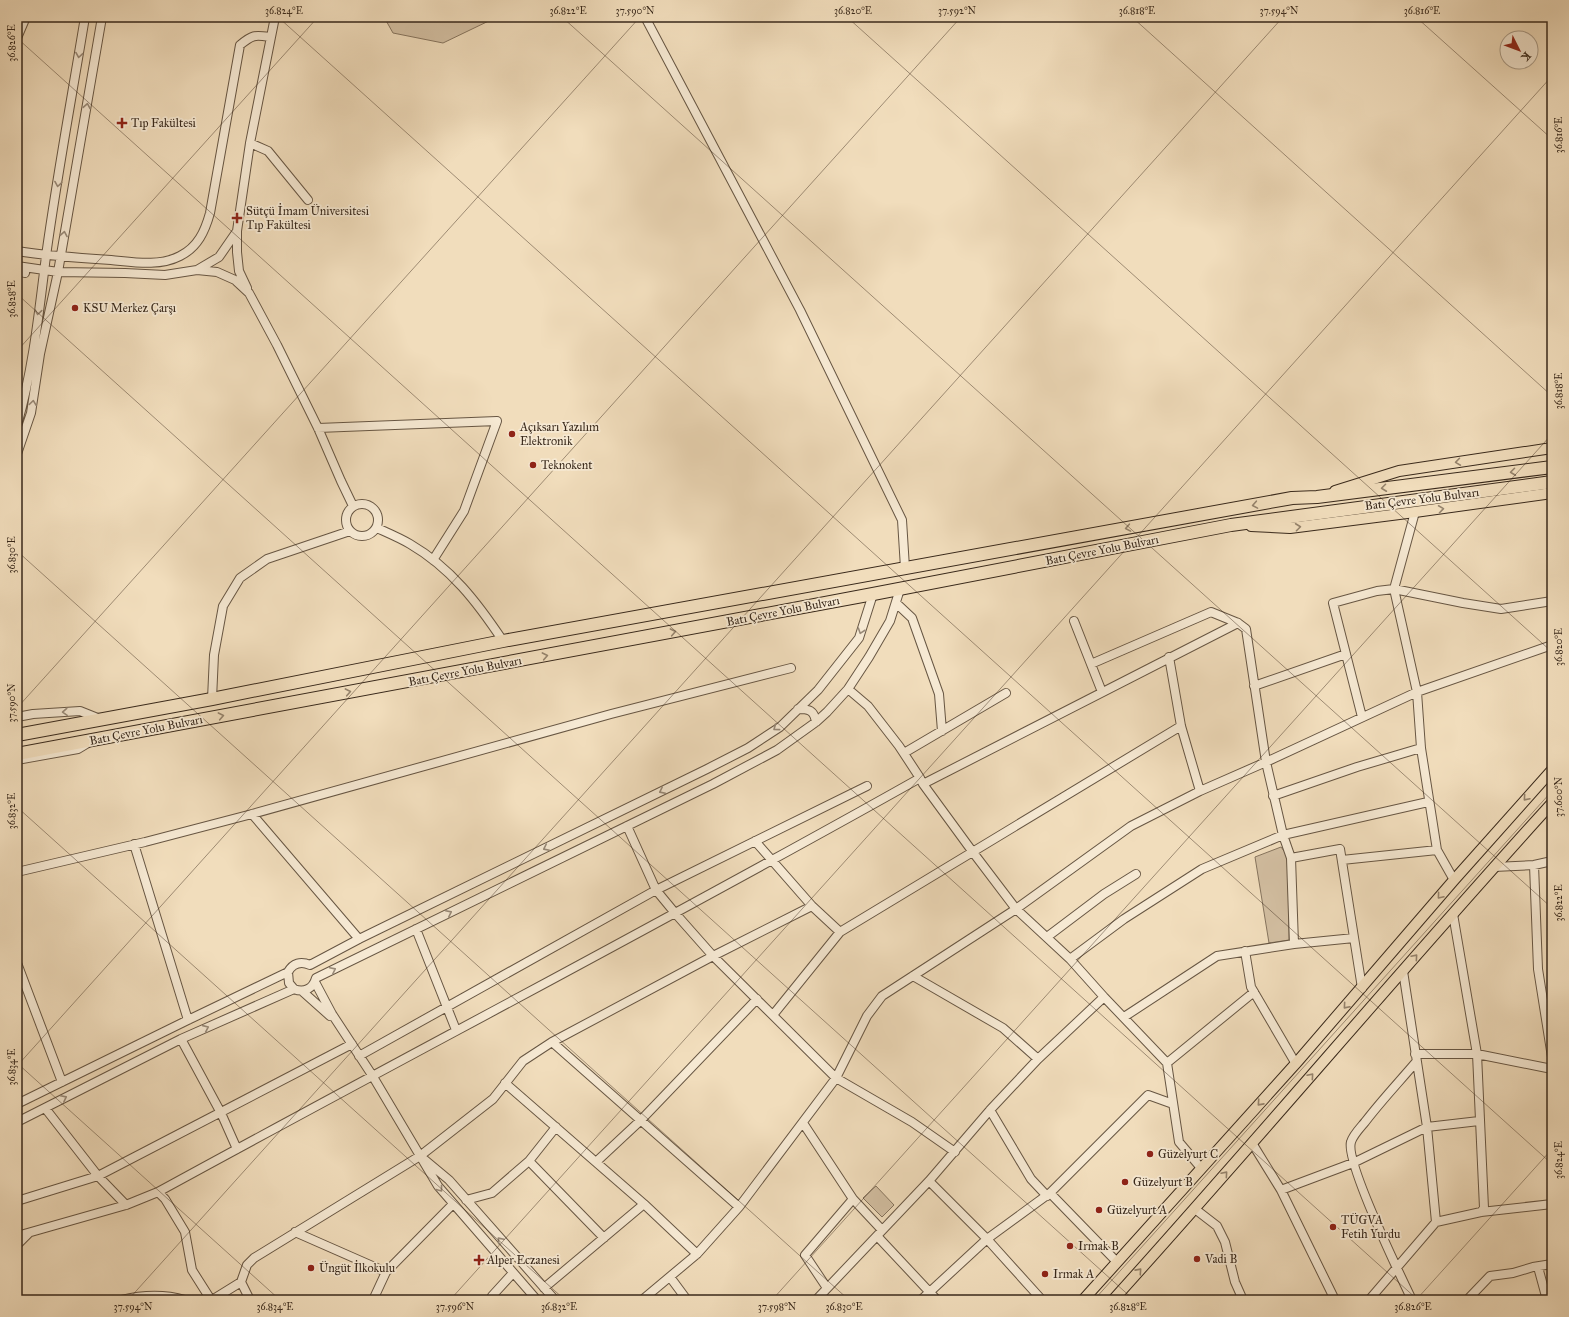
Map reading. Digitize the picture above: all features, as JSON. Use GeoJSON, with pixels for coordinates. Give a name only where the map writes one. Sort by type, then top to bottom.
{"type":"FeatureCollection","features":[{"type":"Feature","properties":{"kind":"highway","name":"Batı Çevre Yolu Bulvarı"},"geometry":{"type":"LineString","coordinates":[[17,735],[212,699],[503,641],[1292,498],[1316,497],[1552,467]]}},
{"type":"Feature","properties":{"kind":"highway","name":"Batı Çevre Yolu Bulvarı"},"geometry":{"type":"LineString","coordinates":[[17,754],[900,589],[1231,524],[1552,482]]}},
{"type":"Feature","properties":{"kind":"main road"},"geometry":{"type":"LineString","coordinates":[[1316,497],[1400,471],[1552,448]]}},
{"type":"Feature","properties":{"kind":"main road"},"geometry":{"type":"LineString","coordinates":[[1231,524],[1290,528],[1552,493]]}},
{"type":"Feature","properties":{"kind":"main road"},"geometry":{"type":"LineString","coordinates":[[1083,1300],[1296,1064],[1454,880],[1552,770]]}},
{"type":"Feature","properties":{"kind":"main road"},"geometry":{"type":"LineString","coordinates":[[1113,1300],[1195,1209],[1494,867],[1552,803]]}},
{"type":"Feature","properties":{"kind":"street"},"geometry":{"type":"LineString","coordinates":[[17,38],[26,17]]}},
{"type":"Feature","properties":{"kind":"street"},"geometry":{"type":"LineString","coordinates":[[17,425],[30,366],[45,271],[46,255],[85,17]]}},
{"type":"Feature","properties":{"kind":"street"},"geometry":{"type":"LineString","coordinates":[[17,454],[31,413],[40,354],[58,272],[102,17]]}},
{"type":"Feature","properties":{"kind":"street"},"geometry":{"type":"LineString","coordinates":[[275,17],[250,143],[237,231],[239,271],[278,345],[354,506]]}},
{"type":"Feature","properties":{"kind":"street"},"geometry":{"type":"LineString","coordinates":[[645,17],[800,310],[902,520],[906,568]]}},
{"type":"Feature","properties":{"kind":"street"},"geometry":{"type":"LineString","coordinates":[[17,251],[60,257],[146,262],[168,261],[181,256],[192,248],[204,232],[210,213],[240,44],[249,37],[255,35],[271,37]]}},
{"type":"Feature","properties":{"kind":"street"},"geometry":{"type":"LineString","coordinates":[[250,143],[268,151],[308,200]]}},
{"type":"Feature","properties":{"kind":"street"},"geometry":{"type":"LineString","coordinates":[[196,270],[219,257],[237,231]]}},
{"type":"Feature","properties":{"kind":"street"},"geometry":{"type":"LineString","coordinates":[[17,266],[58,272],[165,275],[196,270],[217,272],[235,280],[249,292]]}},
{"type":"Feature","properties":{"kind":"street"},"geometry":{"type":"LineString","coordinates":[[318,428],[497,421],[464,511],[433,560]]}},
{"type":"Feature","properties":{"kind":"street"},"geometry":{"type":"LineString","coordinates":[[364,504],[374,508],[379,518],[377,528],[369,535],[364,537],[354,534],[347,526],[346,515],[354,506],[364,504]]}},
{"type":"Feature","properties":{"kind":"street"},"geometry":{"type":"LineString","coordinates":[[1415,512],[1394,589],[1417,692],[1421,748],[1428,802],[1437,850],[1454,880]]}},
{"type":"Feature","properties":{"kind":"street"},"geometry":{"type":"LineString","coordinates":[[377,528],[410,544],[433,560],[462,586],[481,608],[503,641]]}},
{"type":"Feature","properties":{"kind":"street"},"geometry":{"type":"LineString","coordinates":[[212,699],[214,655],[223,606],[240,578],[267,559],[350,531]]}},
{"type":"Feature","properties":{"kind":"street"},"geometry":{"type":"LineString","coordinates":[[17,1122],[181,1039],[298,990],[310,988],[316,980],[416,929],[713,784],[777,750],[816,722],[848,689],[890,621],[900,589]]}},
{"type":"Feature","properties":{"kind":"street"},"geometry":{"type":"LineString","coordinates":[[1362,717],[1333,603],[1377,591],[1394,589],[1501,609],[1552,601]]}},
{"type":"Feature","properties":{"kind":"street"},"geometry":{"type":"LineString","coordinates":[[310,965],[359,939],[727,759],[748,748],[780,727],[818,690],[859,638],[873,594]]}},
{"type":"Feature","properties":{"kind":"street"},"geometry":{"type":"LineString","coordinates":[[896,603],[912,618],[939,694],[942,731]]}},
{"type":"Feature","properties":{"kind":"street"},"geometry":{"type":"LineString","coordinates":[[1091,664],[1211,612],[1238,623],[1246,629],[1266,762],[1283,836],[1291,858],[1294,944]]}},
{"type":"Feature","properties":{"kind":"street"},"geometry":{"type":"LineString","coordinates":[[1074,621],[1102,692]]}},
{"type":"Feature","properties":{"kind":"street"},"geometry":{"type":"LineString","coordinates":[[17,1236],[126,1205],[158,1192],[372,1075],[922,781],[1238,623]]}},
{"type":"Feature","properties":{"kind":"street"},"geometry":{"type":"LineString","coordinates":[[642,1300],[697,1254],[739,1207],[836,1078],[867,1016],[882,996],[1016,908],[1131,826],[1200,791],[1417,692],[1552,646]]}},
{"type":"Feature","properties":{"kind":"street"},"geometry":{"type":"LineString","coordinates":[[1254,686],[1346,654]]}},
{"type":"Feature","properties":{"kind":"street"},"geometry":{"type":"LineString","coordinates":[[1169,658],[1180,726],[1200,791]]}},
{"type":"Feature","properties":{"kind":"street"},"geometry":{"type":"LineString","coordinates":[[17,872],[252,814],[611,714],[791,668]]}},
{"type":"Feature","properties":{"kind":"street"},"geometry":{"type":"LineString","coordinates":[[848,689],[868,706],[904,753],[972,851],[1016,908],[1070,959],[1167,1063],[1179,1142],[1201,1168]]}},
{"type":"Feature","properties":{"kind":"street"},"geometry":{"type":"LineString","coordinates":[[904,753],[1006,693]]}},
{"type":"Feature","properties":{"kind":"street"},"geometry":{"type":"LineString","coordinates":[[798,709],[807,709],[811,711],[815,714],[816,722]]}},
{"type":"Feature","properties":{"kind":"street"},"geometry":{"type":"LineString","coordinates":[[17,717],[33,714],[80,711],[102,720]]}},
{"type":"Feature","properties":{"kind":"street"},"geometry":{"type":"LineString","coordinates":[[773,1015],[840,932],[1180,726]]}},
{"type":"Feature","properties":{"kind":"street"},"geometry":{"type":"LineString","coordinates":[[17,760],[78,749],[95,740]]}},
{"type":"Feature","properties":{"kind":"street"},"geometry":{"type":"LineString","coordinates":[[1273,796],[1357,767],[1421,748]]}},
{"type":"Feature","properties":{"kind":"street"},"geometry":{"type":"LineString","coordinates":[[359,1056],[656,890],[867,786]]}},
{"type":"Feature","properties":{"kind":"street"},"geometry":{"type":"LineString","coordinates":[[1070,959],[1124,919],[1202,869],[1283,836],[1428,802]]}},
{"type":"Feature","properties":{"kind":"street"},"geometry":{"type":"LineString","coordinates":[[252,814],[359,939]]}},
{"type":"Feature","properties":{"kind":"street"},"geometry":{"type":"LineString","coordinates":[[627,826],[656,890],[713,956],[836,1078],[912,1122],[955,1152]]}},
{"type":"Feature","properties":{"kind":"street"},"geometry":{"type":"LineString","coordinates":[[755,841],[812,906],[840,932]]}},
{"type":"Feature","properties":{"kind":"street"},"geometry":{"type":"LineString","coordinates":[[134,844],[188,1020]]}},
{"type":"Feature","properties":{"kind":"street"},"geometry":{"type":"LineString","coordinates":[[1291,858],[1340,849],[1362,988]]}},
{"type":"Feature","properties":{"kind":"street"},"geometry":{"type":"LineString","coordinates":[[1342,860],[1437,850]]}},
{"type":"Feature","properties":{"kind":"street"},"geometry":{"type":"LineString","coordinates":[[1494,867],[1534,865],[1552,862]]}},
{"type":"Feature","properties":{"kind":"street"},"geometry":{"type":"LineString","coordinates":[[1534,865],[1538,969],[1552,1057]]}},
{"type":"Feature","properties":{"kind":"street"},"geometry":{"type":"LineString","coordinates":[[1047,936],[1104,894],[1136,874]]}},
{"type":"Feature","properties":{"kind":"street"},"geometry":{"type":"LineString","coordinates":[[250,1300],[242,1282],[247,1265],[254,1258],[420,1156],[493,1099],[523,1061],[552,1042],[713,956],[812,906]]}},
{"type":"Feature","properties":{"kind":"street"},"geometry":{"type":"LineString","coordinates":[[1453,914],[1477,1054],[1484,1208],[1481,1212]]}},
{"type":"Feature","properties":{"kind":"street"},"geometry":{"type":"LineString","coordinates":[[416,929],[456,1030]]}},
{"type":"Feature","properties":{"kind":"street"},"geometry":{"type":"LineString","coordinates":[[1124,1017],[1217,956],[1294,944],[1354,938]]}},
{"type":"Feature","properties":{"kind":"street"},"geometry":{"type":"LineString","coordinates":[[1245,951],[1251,986],[1296,1064]]}},
{"type":"Feature","properties":{"kind":"street"},"geometry":{"type":"LineString","coordinates":[[17,1104],[288,972],[292,966],[296,964],[301,962],[310,965],[315,971],[316,980],[337,1022],[372,1075],[438,1186],[537,1300]]}},
{"type":"Feature","properties":{"kind":"street"},"geometry":{"type":"LineString","coordinates":[[17,963],[62,1082]]}},
{"type":"Feature","properties":{"kind":"street"},"geometry":{"type":"LineString","coordinates":[[1403,971],[1427,1127],[1436,1222]]}},
{"type":"Feature","properties":{"kind":"street"},"geometry":{"type":"LineString","coordinates":[[288,972],[289,983],[337,1022]]}},
{"type":"Feature","properties":{"kind":"street"},"geometry":{"type":"LineString","coordinates":[[913,976],[1002,1028],[1038,1060]]}},
{"type":"Feature","properties":{"kind":"street"},"geometry":{"type":"LineString","coordinates":[[1167,1063],[1254,992]]}},
{"type":"Feature","properties":{"kind":"street"},"geometry":{"type":"LineString","coordinates":[[816,1300],[930,1181],[990,1110],[1038,1060],[1104,997]]}},
{"type":"Feature","properties":{"kind":"street"},"geometry":{"type":"LineString","coordinates":[[596,1162],[641,1120],[757,998]]}},
{"type":"Feature","properties":{"kind":"street"},"geometry":{"type":"LineString","coordinates":[[181,1039],[221,1113],[237,1149]]}},
{"type":"Feature","properties":{"kind":"street"},"geometry":{"type":"LineString","coordinates":[[552,1042],[739,1207]]}},
{"type":"Feature","properties":{"kind":"street"},"geometry":{"type":"LineString","coordinates":[[17,1201],[98,1176],[352,1044]]}},
{"type":"Feature","properties":{"kind":"street"},"geometry":{"type":"LineString","coordinates":[[1412,1300],[1382,1235],[1353,1163],[1350,1142],[1416,1058],[1477,1054],[1552,1069]]}},
{"type":"Feature","properties":{"kind":"street"},"geometry":{"type":"LineString","coordinates":[[505,1083],[644,1204],[697,1254]]}},
{"type":"Feature","properties":{"kind":"street"},"geometry":{"type":"LineString","coordinates":[[921,1300],[987,1239],[1049,1195],[1148,1095],[1173,1104]]}},
{"type":"Feature","properties":{"kind":"street"},"geometry":{"type":"LineString","coordinates":[[45,1108],[98,1176],[126,1205]]}},
{"type":"Feature","properties":{"kind":"street"},"geometry":{"type":"LineString","coordinates":[[990,1110],[1031,1179],[1117,1262]]}},
{"type":"Feature","properties":{"kind":"street"},"geometry":{"type":"LineString","coordinates":[[1281,1190],[1353,1163],[1427,1127],[1479,1121]]}},
{"type":"Feature","properties":{"kind":"street"},"geometry":{"type":"LineString","coordinates":[[803,1123],[853,1199],[937,1300]]}},
{"type":"Feature","properties":{"kind":"street"},"geometry":{"type":"LineString","coordinates":[[466,1200],[492,1193],[529,1161],[556,1127]]}},
{"type":"Feature","properties":{"kind":"street"},"geometry":{"type":"LineString","coordinates":[[1252,1143],[1281,1190],[1335,1300]]}},
{"type":"Feature","properties":{"kind":"street"},"geometry":{"type":"LineString","coordinates":[[420,1156],[449,1180],[554,1300]]}},
{"type":"Feature","properties":{"kind":"street"},"geometry":{"type":"LineString","coordinates":[[529,1161],[604,1238]]}},
{"type":"Feature","properties":{"kind":"street"},"geometry":{"type":"LineString","coordinates":[[930,1181],[987,1239],[1042,1300]]}},
{"type":"Feature","properties":{"kind":"street"},"geometry":{"type":"LineString","coordinates":[[158,1192],[165,1199],[185,1232],[192,1270],[211,1300],[242,1282]]}},
{"type":"Feature","properties":{"kind":"street"},"geometry":{"type":"LineString","coordinates":[[827,1288],[805,1256],[853,1199]]}},
{"type":"Feature","properties":{"kind":"street"},"geometry":{"type":"LineString","coordinates":[[373,1300],[386,1272],[453,1204]]}},
{"type":"Feature","properties":{"kind":"street"},"geometry":{"type":"LineString","coordinates":[[544,1288],[644,1204]]}},
{"type":"Feature","properties":{"kind":"street"},"geometry":{"type":"LineString","coordinates":[[1369,1300],[1436,1222],[1481,1212],[1552,1204]]}},
{"type":"Feature","properties":{"kind":"street"},"geometry":{"type":"LineString","coordinates":[[1195,1209],[1217,1226],[1225,1242],[1235,1282],[1243,1300]]}},
{"type":"Feature","properties":{"kind":"street"},"geometry":{"type":"LineString","coordinates":[[295,1232],[386,1272]]}},
{"type":"Feature","properties":{"kind":"street"},"geometry":{"type":"LineString","coordinates":[[17,1245],[29,1233]]}},
{"type":"Feature","properties":{"kind":"street"},"geometry":{"type":"LineString","coordinates":[[1467,1300],[1490,1276],[1513,1273],[1552,1264]]}},
{"type":"Feature","properties":{"kind":"street"},"geometry":{"type":"LineString","coordinates":[[1538,1266],[1547,1300]]}},
{"type":"Feature","properties":{"kind":"street"},"geometry":{"type":"LineString","coordinates":[[492,1300],[492,1296],[513,1274]]}},
{"type":"Feature","properties":{"kind":"street"},"geometry":{"type":"LineString","coordinates":[[670,1276],[687,1300]]}},
{"type":"Feature","properties":{"kind":"street"},"geometry":{"type":"LineString","coordinates":[[121,1300],[140,1296],[174,1296],[185,1300]]}},
{"type":"Feature","properties":{"kind":"shaded area"},"geometry":{"type":"Polygon","coordinates":[[[384,17],[497,17],[443,43],[393,33],[384,17]]]}},
{"type":"Feature","properties":{"kind":"shaded area"},"geometry":{"type":"Polygon","coordinates":[[[1281,847],[1288,856],[1289,940],[1269,943],[1255,857],[1281,847]]]}},
{"type":"Feature","properties":{"kind":"shaded area"},"geometry":{"type":"Polygon","coordinates":[[[876,1186],[894,1205],[882,1217],[863,1198],[876,1186]]]}},
{"type":"Feature","properties":{"kind":"place","name":"Tıp Fakültesi"},"geometry":{"type":"Point","coordinates":[122,123]}},
{"type":"Feature","properties":{"kind":"place","name":"Sütçü İmam Üniversitesi Tıp Fakültesi"},"geometry":{"type":"Point","coordinates":[237,218]}},
{"type":"Feature","properties":{"kind":"place","name":"KSU Merkez Çarşı"},"geometry":{"type":"Point","coordinates":[75,308]}},
{"type":"Feature","properties":{"kind":"place","name":"Açıksarı Yazılım Elektronik"},"geometry":{"type":"Point","coordinates":[512,434]}},
{"type":"Feature","properties":{"kind":"place","name":"Teknokent"},"geometry":{"type":"Point","coordinates":[533,465]}},
{"type":"Feature","properties":{"kind":"place","name":"Güzelyurt C"},"geometry":{"type":"Point","coordinates":[1150,1154]}},
{"type":"Feature","properties":{"kind":"place","name":"Güzelyurt B"},"geometry":{"type":"Point","coordinates":[1125,1182]}},
{"type":"Feature","properties":{"kind":"place","name":"Güzelyurt A"},"geometry":{"type":"Point","coordinates":[1099,1210]}},
{"type":"Feature","properties":{"kind":"place","name":"TÜGVA Fetih Yurdu"},"geometry":{"type":"Point","coordinates":[1333,1227]}},
{"type":"Feature","properties":{"kind":"place","name":"Irmak B"},"geometry":{"type":"Point","coordinates":[1070,1246]}},
{"type":"Feature","properties":{"kind":"place","name":"Vadi B"},"geometry":{"type":"Point","coordinates":[1197,1259]}},
{"type":"Feature","properties":{"kind":"place","name":"Alper Eczanesi"},"geometry":{"type":"Point","coordinates":[479,1260]}},
{"type":"Feature","properties":{"kind":"place","name":"Üngüt İlkokulu"},"geometry":{"type":"Point","coordinates":[311,1268]}},
{"type":"Feature","properties":{"kind":"place","name":"Irmak A"},"geometry":{"type":"Point","coordinates":[1045,1274]}}]}
